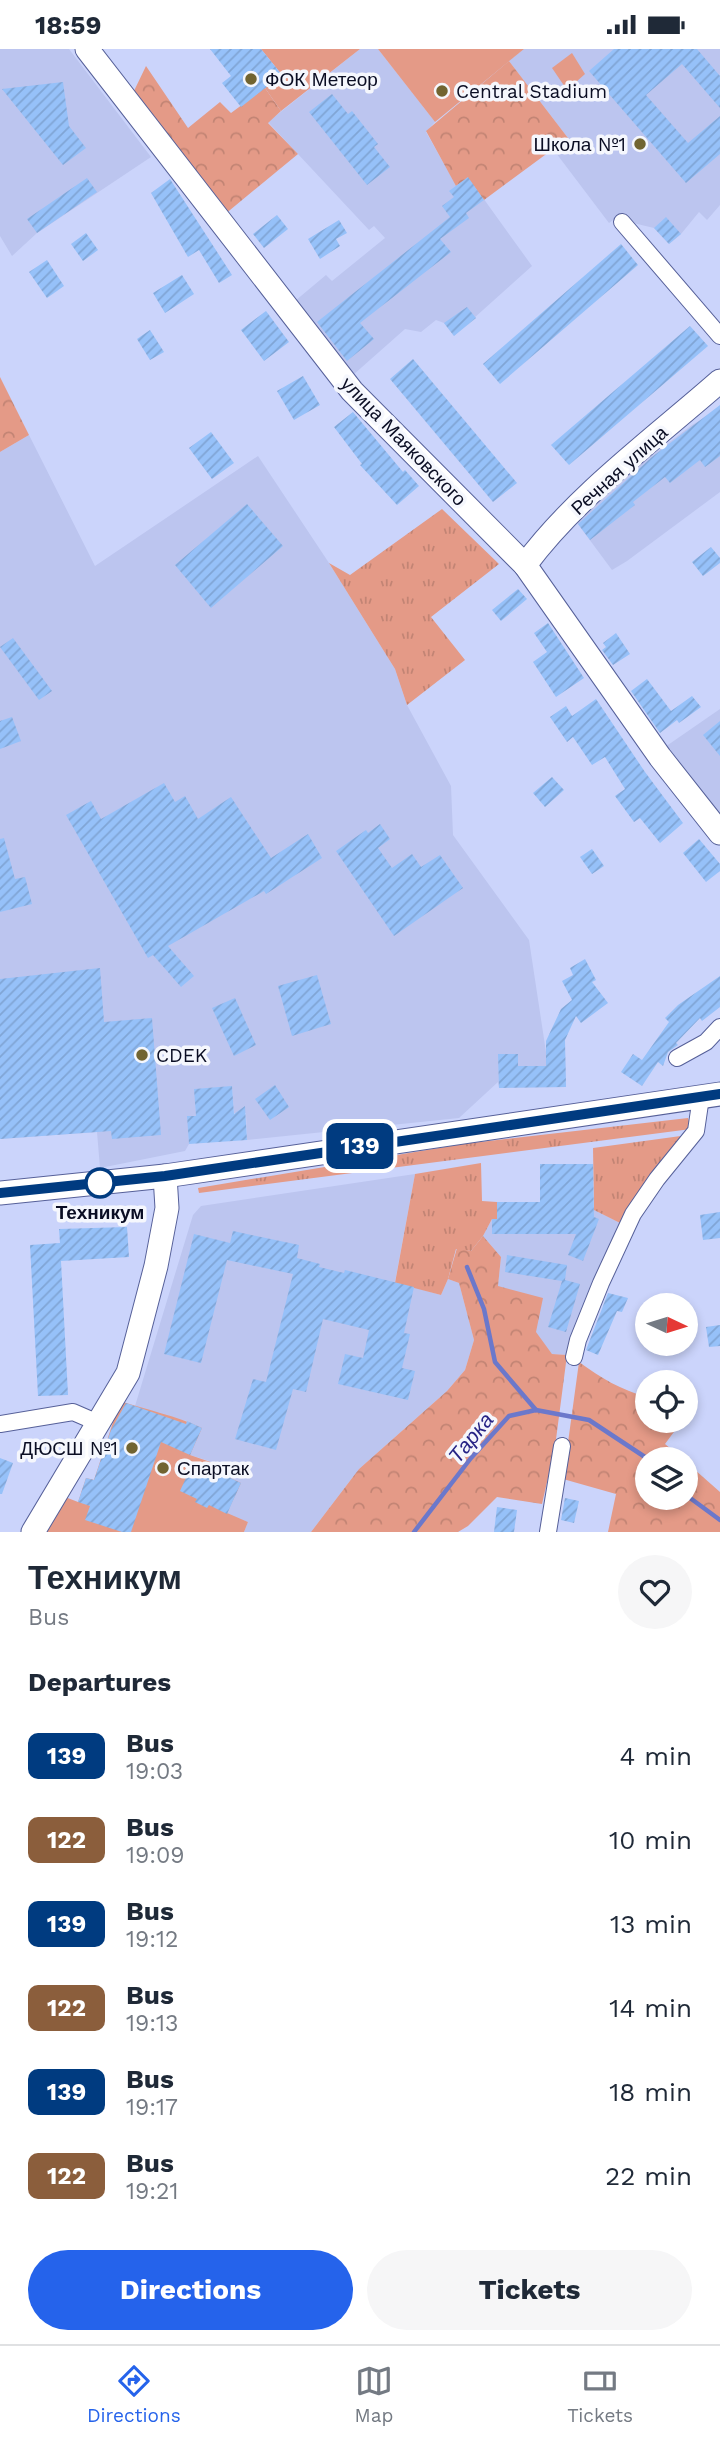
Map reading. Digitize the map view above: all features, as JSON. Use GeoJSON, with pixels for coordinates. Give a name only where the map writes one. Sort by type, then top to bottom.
{"type":"FeatureCollection","features":[{"type":"Feature","properties":{"kind":"street","name":"улица Маяковского"},"geometry":{"type":"LineString","coordinates":[[87,49],[352,391],[525,565],[660,757],[720,833]]}},
{"type":"Feature","properties":{"kind":"street"},"geometry":{"type":"LineString","coordinates":[[622,222],[720,336]]}},
{"type":"Feature","properties":{"kind":"street","name":"Речная улица"},"geometry":{"type":"LineString","coordinates":[[525,565],[577,506],[720,381]]}},
{"type":"Feature","properties":{"kind":"street"},"geometry":{"type":"LineString","coordinates":[[677,1058],[706,1042],[720,1027]]}},
{"type":"Feature","properties":{"kind":"street"},"geometry":{"type":"LineString","coordinates":[[0,1193],[165,1176],[710,1096]]}},
{"type":"Feature","properties":{"kind":"street"},"geometry":{"type":"LineString","coordinates":[[574,1357],[601,1283],[633,1214],[695,1131],[710,1096]]}},
{"type":"Feature","properties":{"kind":"street"},"geometry":{"type":"LineString","coordinates":[[33,1532],[96,1422],[128,1373],[156,1266],[167,1208],[165,1176]]}},
{"type":"Feature","properties":{"kind":"street"},"geometry":{"type":"LineString","coordinates":[[0,1424],[73,1412],[96,1422]]}},
{"type":"Feature","properties":{"kind":"street"},"geometry":{"type":"LineString","coordinates":[[548,1532],[562,1445]]}},
{"type":"Feature","properties":{"kind":"shaded area"},"geometry":{"type":"Polygon","coordinates":[[[0,49],[69,49],[151,157],[37,233],[12,256],[0,236],[0,49]]]}},
{"type":"Feature","properties":{"kind":"shaded area"},"geometry":{"type":"Polygon","coordinates":[[[360,49],[378,49],[435,122],[426,132],[456,185],[468,177],[532,266],[454,336],[444,323],[436,320],[421,332],[405,329],[353,375],[295,301],[326,275],[332,281],[385,238],[374,226],[369,230],[268,122],[360,49]]]}},
{"type":"Feature","properties":{"kind":"shaded area","name":"Школа №1"},"geometry":{"type":"Polygon","coordinates":[[[524,49],[720,49],[720,205],[707,220],[699,212],[669,244],[654,228],[629,222],[622,213],[609,223],[553,149],[568,138],[509,61],[524,49]]]}},
{"type":"Feature","properties":{"kind":"shaded area"},"geometry":{"type":"Polygon","coordinates":[[[706,417],[720,433],[720,492],[612,570],[572,516],[706,417]]]}},
{"type":"Feature","properties":{"kind":"shaded area"},"geometry":{"type":"Polygon","coordinates":[[[29,435],[95,566],[258,456],[395,669],[407,705],[451,786],[453,835],[529,940],[546,1052],[565,1053],[566,1087],[499,1088],[498,1082],[459,1118],[247,1140],[246,1113],[234,1113],[232,1087],[195,1089],[196,1116],[188,1116],[189,1144],[185,1151],[100,1168],[97,1132],[0,1139],[0,452],[29,435]]]}},
{"type":"Feature","properties":{"kind":"shaded area"},"geometry":{"type":"Polygon","coordinates":[[[720,709],[720,818],[665,747],[720,709]]]}},
{"type":"Feature","properties":{"kind":"shaded area"},"geometry":{"type":"Polygon","coordinates":[[[415,1174],[395,1282],[441,1295],[448,1279],[459,1283],[474,1340],[465,1370],[447,1391],[359,1469],[311,1532],[244,1532],[248,1522],[227,1514],[230,1478],[222,1465],[190,1455],[187,1421],[169,1418],[135,1406],[193,1215],[201,1206],[415,1174]]]}},
{"type":"Feature","properties":{"kind":"shaded area"},"geometry":{"type":"Polygon","coordinates":[[[594,1210],[620,1223],[567,1355],[552,1354],[498,1286],[501,1257],[483,1236],[492,1219],[594,1210]]]}},
{"type":"Feature","properties":{"kind":"green space"},"geometry":{"type":"Polygon","coordinates":[[[261,49],[360,49],[281,111],[265,88],[282,75],[261,49]]]}},
{"type":"Feature","properties":{"kind":"green space","name":"Central Stadium"},"geometry":{"type":"Polygon","coordinates":[[[378,49],[524,49],[435,122],[378,49]]]}},
{"type":"Feature","properties":{"kind":"green space"},"geometry":{"type":"Polygon","coordinates":[[[572,53],[585,74],[567,90],[552,68],[572,53]]]}},
{"type":"Feature","properties":{"kind":"green space"},"geometry":{"type":"Polygon","coordinates":[[[509,61],[568,138],[484,200],[468,178],[456,186],[426,131],[509,61]]]}},
{"type":"Feature","properties":{"kind":"green space"},"geometry":{"type":"Polygon","coordinates":[[[146,66],[188,128],[220,102],[231,113],[265,88],[281,111],[268,123],[298,154],[224,215],[133,93],[146,66]]]}},
{"type":"Feature","properties":{"kind":"green space"},"geometry":{"type":"Polygon","coordinates":[[[0,377],[29,435],[0,452],[0,377]]]}},
{"type":"Feature","properties":{"kind":"green space"},"geometry":{"type":"Polygon","coordinates":[[[442,509],[499,564],[431,617],[465,660],[407,705],[395,669],[329,563],[350,575],[442,509]]]}},
{"type":"Feature","properties":{"kind":"green space"},"geometry":{"type":"Polygon","coordinates":[[[688,1118],[691,1129],[199,1193],[198,1188],[463,1144],[688,1118]]]}},
{"type":"Feature","properties":{"kind":"green space"},"geometry":{"type":"Polygon","coordinates":[[[688,1135],[620,1223],[594,1210],[593,1148],[688,1135]]]}},
{"type":"Feature","properties":{"kind":"green space"},"geometry":{"type":"Polygon","coordinates":[[[481,1163],[482,1201],[497,1202],[497,1219],[492,1219],[471,1251],[456,1249],[441,1295],[395,1283],[415,1174],[481,1163]]]}},
{"type":"Feature","properties":{"kind":"green space"},"geometry":{"type":"Polygon","coordinates":[[[483,1236],[501,1257],[498,1286],[543,1298],[536,1332],[552,1354],[567,1355],[555,1447],[542,1504],[497,1497],[468,1526],[458,1532],[311,1532],[359,1469],[447,1391],[465,1370],[474,1340],[459,1283],[448,1279],[457,1248],[471,1251],[483,1236]]]}},
{"type":"Feature","properties":{"kind":"green space"},"geometry":{"type":"Polygon","coordinates":[[[579,1362],[611,1383],[635,1393],[635,1433],[673,1433],[665,1444],[669,1447],[635,1447],[635,1510],[698,1510],[698,1473],[720,1492],[720,1532],[608,1532],[616,1494],[563,1479],[579,1362]]]}},
{"type":"Feature","properties":{"kind":"green space","name":"Спартак"},"geometry":{"type":"Polygon","coordinates":[[[120,1401],[202,1428],[190,1455],[234,1470],[230,1478],[241,1483],[227,1513],[248,1522],[244,1532],[44,1532],[60,1495],[78,1502],[86,1478],[94,1480],[120,1401]]]}},
{"type":"Feature","properties":{"kind":"building","name":"ФОК Метеор"},"geometry":{"type":"Polygon","coordinates":[[[210,49],[261,49],[282,75],[241,107],[222,83],[231,76],[210,49]]]}},
{"type":"Feature","properties":{"kind":"building"},"geometry":{"type":"Polygon","coordinates":[[[614,49],[697,49],[720,76],[720,108],[682,64],[646,95],[688,143],[720,116],[720,154],[686,183],[589,71],[614,49]]]}},
{"type":"Feature","properties":{"kind":"building"},"geometry":{"type":"Polygon","coordinates":[[[63,82],[69,126],[86,148],[63,165],[2,89],[63,82]]]}},
{"type":"Feature","properties":{"kind":"building"},"geometry":{"type":"Polygon","coordinates":[[[332,94],[348,114],[352,111],[378,144],[374,147],[390,167],[367,185],[309,112],[332,94]]]}},
{"type":"Feature","properties":{"kind":"building"},"geometry":{"type":"Polygon","coordinates":[[[468,177],[484,200],[466,213],[469,218],[440,239],[451,252],[360,323],[374,339],[347,361],[317,322],[450,217],[442,206],[454,197],[449,191],[468,177]]]}},
{"type":"Feature","properties":{"kind":"building"},"geometry":{"type":"Polygon","coordinates":[[[87,178],[97,192],[37,233],[27,219],[87,178]]]}},
{"type":"Feature","properties":{"kind":"building"},"geometry":{"type":"Polygon","coordinates":[[[170,179],[232,275],[219,283],[199,250],[188,257],[151,193],[170,179]]]}},
{"type":"Feature","properties":{"kind":"building"},"geometry":{"type":"Polygon","coordinates":[[[277,215],[288,229],[264,248],[253,234],[277,215]]]}},
{"type":"Feature","properties":{"kind":"building"},"geometry":{"type":"Polygon","coordinates":[[[666,217],[681,234],[669,244],[654,228],[666,217]]]}},
{"type":"Feature","properties":{"kind":"building"},"geometry":{"type":"Polygon","coordinates":[[[339,220],[347,233],[336,239],[340,246],[320,259],[308,239],[339,220]]]}},
{"type":"Feature","properties":{"kind":"building"},"geometry":{"type":"Polygon","coordinates":[[[86,233],[98,250],[83,261],[71,244],[86,233]]]}},
{"type":"Feature","properties":{"kind":"building"},"geometry":{"type":"Polygon","coordinates":[[[621,244],[638,265],[500,384],[483,364],[621,244]]]}},
{"type":"Feature","properties":{"kind":"building"},"geometry":{"type":"Polygon","coordinates":[[[47,260],[64,286],[47,298],[29,272],[47,260]]]}},
{"type":"Feature","properties":{"kind":"building"},"geometry":{"type":"Polygon","coordinates":[[[182,275],[194,294],[165,313],[153,293],[182,275]]]}},
{"type":"Feature","properties":{"kind":"building"},"geometry":{"type":"Polygon","coordinates":[[[467,307],[476,318],[454,336],[444,323],[467,307]]]}},
{"type":"Feature","properties":{"kind":"building"},"geometry":{"type":"Polygon","coordinates":[[[266,311],[289,342],[264,361],[241,330],[266,311]]]}},
{"type":"Feature","properties":{"kind":"building"},"geometry":{"type":"Polygon","coordinates":[[[690,326],[708,346],[569,465],[551,445],[690,326]]]}},
{"type":"Feature","properties":{"kind":"building"},"geometry":{"type":"Polygon","coordinates":[[[150,330],[164,352],[150,360],[137,339],[150,330]]]}},
{"type":"Feature","properties":{"kind":"building"},"geometry":{"type":"Polygon","coordinates":[[[413,359],[517,483],[493,502],[390,379],[413,359]]]}},
{"type":"Feature","properties":{"kind":"building"},"geometry":{"type":"Polygon","coordinates":[[[303,376],[320,405],[294,420],[277,391],[303,376]]]}},
{"type":"Feature","properties":{"kind":"building"},"geometry":{"type":"Polygon","coordinates":[[[720,405],[720,456],[705,467],[700,460],[670,483],[665,477],[633,502],[635,505],[590,540],[578,524],[652,457],[720,405]]]}},
{"type":"Feature","properties":{"kind":"building"},"geometry":{"type":"Polygon","coordinates":[[[353,412],[403,472],[405,470],[419,486],[397,505],[360,465],[362,464],[334,427],[353,412]]]}},
{"type":"Feature","properties":{"kind":"building"},"geometry":{"type":"Polygon","coordinates":[[[211,432],[234,463],[212,479],[189,448],[211,432]]]}},
{"type":"Feature","properties":{"kind":"building"},"geometry":{"type":"Polygon","coordinates":[[[247,504],[283,546],[211,608],[175,565],[247,504]]]}},
{"type":"Feature","properties":{"kind":"building"},"geometry":{"type":"Polygon","coordinates":[[[711,547],[720,558],[720,563],[703,576],[692,562],[711,547]]]}},
{"type":"Feature","properties":{"kind":"building"},"geometry":{"type":"Polygon","coordinates":[[[518,589],[527,599],[501,621],[492,610],[518,589]]]}},
{"type":"Feature","properties":{"kind":"building"},"geometry":{"type":"Polygon","coordinates":[[[548,623],[584,678],[556,697],[533,662],[547,652],[534,633],[548,623]]]}},
{"type":"Feature","properties":{"kind":"building"},"geometry":{"type":"Polygon","coordinates":[[[616,633],[630,654],[613,665],[602,650],[606,647],[603,643],[616,633]]]}},
{"type":"Feature","properties":{"kind":"building"},"geometry":{"type":"Polygon","coordinates":[[[13,638],[52,691],[39,700],[0,647],[13,638]]]}},
{"type":"Feature","properties":{"kind":"building"},"geometry":{"type":"Polygon","coordinates":[[[647,679],[671,711],[692,696],[701,707],[660,733],[631,691],[647,679]]]}},
{"type":"Feature","properties":{"kind":"building"},"geometry":{"type":"Polygon","coordinates":[[[596,699],[683,823],[660,843],[640,818],[634,822],[615,796],[625,789],[605,757],[592,765],[573,737],[567,742],[550,717],[566,706],[572,716],[596,699]]]}},
{"type":"Feature","properties":{"kind":"building"},"geometry":{"type":"Polygon","coordinates":[[[12,717],[21,741],[0,749],[0,721],[12,717]]]}},
{"type":"Feature","properties":{"kind":"building"},"geometry":{"type":"Polygon","coordinates":[[[720,721],[720,756],[703,735],[720,721]]]}},
{"type":"Feature","properties":{"kind":"building"},"geometry":{"type":"Polygon","coordinates":[[[552,777],[564,790],[545,807],[533,793],[552,777]]]}},
{"type":"Feature","properties":{"kind":"building"},"geometry":{"type":"Polygon","coordinates":[[[164,783],[175,802],[185,796],[198,819],[231,797],[271,858],[308,834],[322,858],[266,894],[264,891],[168,946],[194,976],[181,987],[153,955],[148,958],[66,815],[91,801],[101,819],[164,783]]]}},
{"type":"Feature","properties":{"kind":"building"},"geometry":{"type":"Polygon","coordinates":[[[380,824],[390,839],[378,848],[392,868],[412,854],[421,867],[440,855],[463,888],[394,936],[336,851],[366,830],[368,833],[380,824]]]}},
{"type":"Feature","properties":{"kind":"building"},"geometry":{"type":"Polygon","coordinates":[[[4,838],[15,879],[25,877],[32,904],[0,912],[0,839],[4,838]]]}},
{"type":"Feature","properties":{"kind":"building"},"geometry":{"type":"Polygon","coordinates":[[[699,839],[720,864],[720,871],[706,882],[683,853],[699,839]]]}},
{"type":"Feature","properties":{"kind":"building"},"geometry":{"type":"Polygon","coordinates":[[[592,849],[604,866],[592,874],[580,857],[592,849]]]}},
{"type":"Feature","properties":{"kind":"building"},"geometry":{"type":"Polygon","coordinates":[[[585,959],[596,980],[592,982],[608,1003],[581,1023],[576,1016],[565,1040],[566,1087],[499,1088],[498,1054],[518,1054],[518,1066],[546,1066],[546,1041],[561,1009],[572,1000],[562,981],[573,975],[570,968],[585,959]]]}},
{"type":"Feature","properties":{"kind":"building"},"geometry":{"type":"Polygon","coordinates":[[[100,968],[104,1022],[152,1018],[161,1135],[112,1139],[111,1131],[0,1139],[0,979],[100,968]]]}},
{"type":"Feature","properties":{"kind":"building"},"geometry":{"type":"Polygon","coordinates":[[[317,975],[331,1024],[292,1036],[278,986],[317,975]]]}},
{"type":"Feature","properties":{"kind":"building"},"geometry":{"type":"Polygon","coordinates":[[[720,976],[720,1007],[702,1021],[700,1018],[676,1043],[678,1045],[668,1052],[663,1066],[658,1062],[642,1086],[621,1072],[633,1054],[642,1060],[669,1022],[665,1018],[678,1005],[720,976]]]}},
{"type":"Feature","properties":{"kind":"building"},"geometry":{"type":"Polygon","coordinates":[[[235,998],[256,1045],[234,1056],[212,1008],[235,998]]]}},
{"type":"Feature","properties":{"kind":"building"},"geometry":{"type":"Polygon","coordinates":[[[275,1085],[289,1107],[270,1120],[255,1099],[275,1085]]]}},
{"type":"Feature","properties":{"kind":"building"},"geometry":{"type":"Polygon","coordinates":[[[232,1086],[234,1114],[245,1106],[247,1140],[189,1144],[187,1116],[196,1116],[194,1089],[232,1086]]]}},
{"type":"Feature","properties":{"kind":"building"},"geometry":{"type":"Polygon","coordinates":[[[540,1164],[593,1164],[594,1217],[599,1219],[583,1261],[568,1255],[576,1234],[492,1234],[492,1219],[497,1219],[497,1202],[540,1202],[540,1164]]]}},
{"type":"Feature","properties":{"kind":"building"},"geometry":{"type":"Polygon","coordinates":[[[720,1212],[720,1238],[703,1240],[700,1215],[720,1212]]]}},
{"type":"Feature","properties":{"kind":"building"},"geometry":{"type":"Polygon","coordinates":[[[127,1227],[129,1257],[61,1261],[68,1395],[38,1396],[30,1245],[60,1243],[59,1229],[127,1227]]]}},
{"type":"Feature","properties":{"kind":"building"},"geometry":{"type":"Polygon","coordinates":[[[233,1231],[299,1245],[297,1258],[320,1264],[319,1267],[344,1273],[345,1270],[414,1287],[404,1333],[410,1334],[402,1368],[415,1371],[408,1400],[338,1384],[345,1354],[363,1358],[369,1330],[323,1319],[306,1392],[293,1389],[276,1450],[235,1439],[253,1379],[266,1382],[293,1274],[227,1260],[201,1363],[164,1354],[194,1234],[230,1243],[233,1231]]]}},
{"type":"Feature","properties":{"kind":"building"},"geometry":{"type":"Polygon","coordinates":[[[507,1255],[567,1265],[565,1280],[580,1284],[566,1332],[548,1327],[562,1281],[505,1272],[507,1255]]]}},
{"type":"Feature","properties":{"kind":"building"},"geometry":{"type":"Polygon","coordinates":[[[608,1293],[628,1298],[622,1312],[617,1311],[598,1355],[586,1350],[608,1293]]]}},
{"type":"Feature","properties":{"kind":"building"},"geometry":{"type":"Polygon","coordinates":[[[720,1325],[720,1346],[709,1347],[706,1327],[720,1325]]]}},
{"type":"Feature","properties":{"kind":"building","name":"ДЮСШ №1"},"geometry":{"type":"Polygon","coordinates":[[[126,1403],[202,1428],[190,1455],[161,1442],[131,1532],[122,1532],[85,1520],[90,1506],[78,1502],[86,1478],[94,1480],[111,1430],[126,1403]]]}},
{"type":"Feature","properties":{"kind":"building"},"geometry":{"type":"Polygon","coordinates":[[[0,1458],[13,1463],[2,1494],[0,1494],[0,1458]]]}},
{"type":"Feature","properties":{"kind":"building","name":"Спартак"},"geometry":{"type":"Polygon","coordinates":[[[222,1465],[234,1470],[230,1478],[241,1483],[227,1514],[209,1505],[207,1508],[195,1502],[197,1499],[180,1491],[190,1469],[215,1480],[222,1465]]]}},
{"type":"Feature","properties":{"kind":"building"},"geometry":{"type":"Polygon","coordinates":[[[565,1498],[579,1501],[574,1523],[561,1520],[565,1498]]]}},
{"type":"Feature","properties":{"kind":"building"},"geometry":{"type":"Polygon","coordinates":[[[497,1507],[517,1510],[514,1532],[494,1532],[497,1507]]]}},
{"type":"Feature","properties":{"kind":"waterway"},"geometry":{"type":"LineString","coordinates":[[467,1267],[484,1309],[495,1362],[536,1410]]}},
{"type":"Feature","properties":{"kind":"waterway","name":"Тарка"},"geometry":{"type":"LineString","coordinates":[[414,1532],[471,1458],[509,1416],[536,1410],[589,1420],[635,1450]]}},
{"type":"Feature","properties":{"kind":"waterway","name":"Тарка"},"geometry":{"type":"LineString","coordinates":[[698,1504],[720,1520]]}},
{"type":"Feature","properties":{"kind":"bus line","name":"139"},"geometry":{"type":"LineString","coordinates":[[0,1193],[165,1176],[720,1094]]}},
{"type":"Feature","properties":{"kind":"place","name":"ФОК Метеор"},"geometry":{"type":"Point","coordinates":[251,79]}},
{"type":"Feature","properties":{"kind":"place","name":"Central Stadium"},"geometry":{"type":"Point","coordinates":[442,91]}},
{"type":"Feature","properties":{"kind":"place","name":"Школа №1"},"geometry":{"type":"Point","coordinates":[640,144]}},
{"type":"Feature","properties":{"kind":"place","name":"CDEK"},"geometry":{"type":"Point","coordinates":[142,1055]}},
{"type":"Feature","properties":{"kind":"place","name":"Техникум"},"geometry":{"type":"Point","coordinates":[100,1183]}},
{"type":"Feature","properties":{"kind":"place","name":"ДЮСШ №1"},"geometry":{"type":"Point","coordinates":[132,1448]}},
{"type":"Feature","properties":{"kind":"place","name":"Спартак"},"geometry":{"type":"Point","coordinates":[163,1468]}}]}
